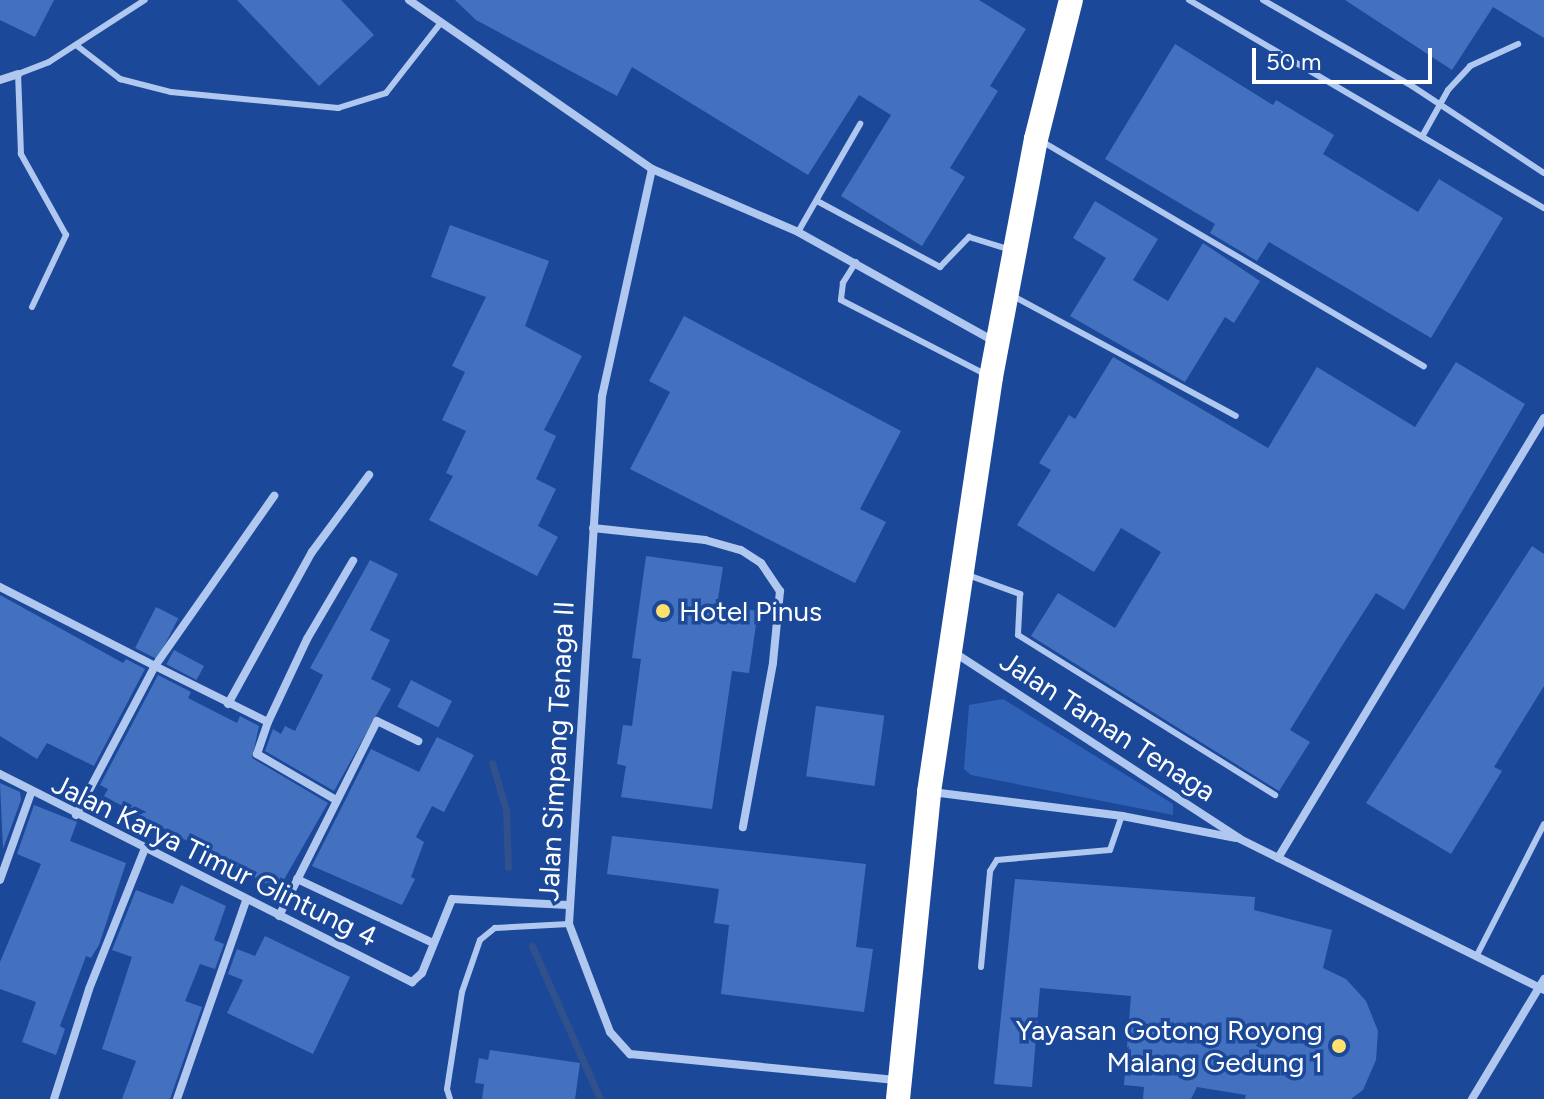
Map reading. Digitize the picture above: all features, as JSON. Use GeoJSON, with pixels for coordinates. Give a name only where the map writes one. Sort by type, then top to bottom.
{"type":"FeatureCollection","features":[{"type":"Feature","properties":{"kind":"highway"},"geometry":{"type":"LineString","coordinates":[[900,1090],[929,792],[991,377],[1036,139],[1071,0]]}},
{"type":"Feature","properties":{"kind":"street"},"geometry":{"type":"LineString","coordinates":[[409,0],[652,169],[798,232],[997,343]]}},
{"type":"Feature","properties":{"kind":"street"},"geometry":{"type":"LineString","coordinates":[[0,80],[18,74]]}},
{"type":"Feature","properties":{"kind":"street","name":"Jalan Simpang Tenaga II"},"geometry":{"type":"LineString","coordinates":[[652,169],[602,396],[569,924],[610,1032],[630,1054],[900,1090]]}},
{"type":"Feature","properties":{"kind":"street"},"geometry":{"type":"LineString","coordinates":[[1278,858],[1544,418]]}},
{"type":"Feature","properties":{"kind":"street"},"geometry":{"type":"LineString","coordinates":[[228,704],[312,552],[369,475]]}},
{"type":"Feature","properties":{"kind":"street"},"geometry":{"type":"LineString","coordinates":[[76,815],[155,666],[274,496]]}},
{"type":"Feature","properties":{"kind":"street"},"geometry":{"type":"LineString","coordinates":[[593,528],[705,540],[741,550],[761,563],[780,591],[773,663],[743,827]]}},
{"type":"Feature","properties":{"kind":"street"},"geometry":{"type":"LineString","coordinates":[[336,800],[257,754],[268,722],[307,639],[353,561]]}},
{"type":"Feature","properties":{"kind":"street"},"geometry":{"type":"LineString","coordinates":[[0,587],[268,722]]}},
{"type":"Feature","properties":{"kind":"street","name":"Jalan Taman Tenaga"},"geometry":{"type":"LineString","coordinates":[[951,650],[1240,839],[1542,985]]}},
{"type":"Feature","properties":{"kind":"street"},"geometry":{"type":"LineString","coordinates":[[279,916],[377,721],[418,741]]}},
{"type":"Feature","properties":{"kind":"street","name":"Jalan Karya Timur Glintung 4"},"geometry":{"type":"LineString","coordinates":[[0,774],[31,793],[412,982],[420,978],[433,943]]}},
{"type":"Feature","properties":{"kind":"street","name":"Jalan Taman Tenaga"},"geometry":{"type":"LineString","coordinates":[[929,792],[1122,816],[1240,839]]}},
{"type":"Feature","properties":{"kind":"street"},"geometry":{"type":"LineString","coordinates":[[0,880],[31,793]]}},
{"type":"Feature","properties":{"kind":"street"},"geometry":{"type":"LineString","coordinates":[[54,1099],[89,989],[145,848]]}},
{"type":"Feature","properties":{"kind":"street"},"geometry":{"type":"LineString","coordinates":[[297,879],[433,943],[452,899],[568,905]]}},
{"type":"Feature","properties":{"kind":"street"},"geometry":{"type":"LineString","coordinates":[[177,1099],[246,901]]}},
{"type":"Feature","properties":{"kind":"street"},"geometry":{"type":"LineString","coordinates":[[1472,1099],[1542,985]]}},
{"type":"Feature","properties":{"kind":"lane"},"geometry":{"type":"LineString","coordinates":[[32,307],[66,235],[21,154],[18,74],[76,45],[145,0]]}},
{"type":"Feature","properties":{"kind":"lane"},"geometry":{"type":"LineString","coordinates":[[1189,0],[1544,208]]}},
{"type":"Feature","properties":{"kind":"lane"},"geometry":{"type":"LineString","coordinates":[[1263,0],[1440,105],[1544,173]]}},
{"type":"Feature","properties":{"kind":"lane"},"geometry":{"type":"LineString","coordinates":[[76,45],[120,79],[171,92],[338,108],[386,93],[440,24]]}},
{"type":"Feature","properties":{"kind":"lane"},"geometry":{"type":"LineString","coordinates":[[1423,135],[1440,105],[1470,66],[1518,44]]}},
{"type":"Feature","properties":{"kind":"lane"},"geometry":{"type":"LineString","coordinates":[[798,232],[860,124]]}},
{"type":"Feature","properties":{"kind":"lane"},"geometry":{"type":"LineString","coordinates":[[1036,139],[1086,163],[1424,366]]}},
{"type":"Feature","properties":{"kind":"lane"},"geometry":{"type":"LineString","coordinates":[[817,201],[940,267],[969,237],[1013,251]]}},
{"type":"Feature","properties":{"kind":"lane"},"geometry":{"type":"LineString","coordinates":[[856,262],[843,283],[841,300],[991,377]]}},
{"type":"Feature","properties":{"kind":"lane"},"geometry":{"type":"LineString","coordinates":[[1007,292],[1236,416]]}},
{"type":"Feature","properties":{"kind":"lane"},"geometry":{"type":"LineString","coordinates":[[962,573],[1020,594],[1018,635],[1275,795]]}},
{"type":"Feature","properties":{"kind":"lane"},"geometry":{"type":"LineString","coordinates":[[981,967],[990,871],[997,860],[1110,850],[1122,816]]}},
{"type":"Feature","properties":{"kind":"lane"},"geometry":{"type":"LineString","coordinates":[[1477,955],[1544,824]]}},
{"type":"Feature","properties":{"kind":"lane"},"geometry":{"type":"LineString","coordinates":[[450,1099],[447,1089],[462,992],[480,940],[495,928],[569,924]]}},
{"type":"Feature","properties":{"kind":"shaded area"},"geometry":{"type":"Polygon","coordinates":[[[1003,699],[1173,804],[1173,815],[971,775],[964,769],[969,705],[1003,699]]]}},
{"type":"Feature","properties":{"kind":"building"},"geometry":{"type":"Polygon","coordinates":[[[0,0],[54,0],[35,37],[0,20],[0,0]]]}},
{"type":"Feature","properties":{"kind":"building"},"geometry":{"type":"Polygon","coordinates":[[[237,0],[341,0],[374,35],[319,86],[237,0]]]}},
{"type":"Feature","properties":{"kind":"building"},"geometry":{"type":"Polygon","coordinates":[[[455,0],[979,0],[1026,29],[990,86],[998,91],[950,168],[965,177],[922,246],[841,196],[891,115],[859,95],[808,175],[632,67],[617,96],[476,20],[455,0]]]}},
{"type":"Feature","properties":{"kind":"building"},"geometry":{"type":"Polygon","coordinates":[[[1345,0],[1544,0],[1544,38],[1493,7],[1452,70],[1345,0]]]}},
{"type":"Feature","properties":{"kind":"building"},"geometry":{"type":"Polygon","coordinates":[[[1175,44],[1273,105],[1276,100],[1334,135],[1323,154],[1418,212],[1439,179],[1503,218],[1431,338],[1269,242],[1257,261],[1210,233],[1215,224],[1105,159],[1175,44]]]}},
{"type":"Feature","properties":{"kind":"building"},"geometry":{"type":"Polygon","coordinates":[[[1095,201],[1158,239],[1133,280],[1168,301],[1203,243],[1260,281],[1234,323],[1225,317],[1185,382],[1070,316],[1106,258],[1073,238],[1095,201]]]}},
{"type":"Feature","properties":{"kind":"building"},"geometry":{"type":"Polygon","coordinates":[[[450,225],[549,261],[525,326],[582,356],[544,430],[556,436],[536,479],[556,489],[538,526],[558,537],[537,576],[429,520],[453,476],[446,473],[466,431],[442,420],[465,372],[452,366],[486,297],[431,277],[450,225]]]}},
{"type":"Feature","properties":{"kind":"building"},"geometry":{"type":"Polygon","coordinates":[[[684,316],[901,431],[860,509],[886,522],[855,583],[630,469],[670,392],[649,381],[684,316]]]}},
{"type":"Feature","properties":{"kind":"building"},"geometry":{"type":"Polygon","coordinates":[[[1113,357],[1268,448],[1317,367],[1415,427],[1456,362],[1525,404],[1404,610],[1376,593],[1340,649],[1290,730],[1310,742],[1279,791],[1031,636],[1058,593],[1115,628],[1161,552],[1121,528],[1094,572],[1017,525],[1051,470],[1039,463],[1069,415],[1075,419],[1113,357]]]}},
{"type":"Feature","properties":{"kind":"building"},"geometry":{"type":"Polygon","coordinates":[[[1532,546],[1544,554],[1544,686],[1494,767],[1502,771],[1451,854],[1366,803],[1532,546]]]}},
{"type":"Feature","properties":{"kind":"building"},"geometry":{"type":"Polygon","coordinates":[[[646,556],[723,567],[717,605],[758,611],[749,673],[732,671],[712,809],[621,797],[626,766],[617,764],[623,725],[632,726],[641,659],[632,658],[646,556]]]}},
{"type":"Feature","properties":{"kind":"building"},"geometry":{"type":"Polygon","coordinates":[[[370,560],[398,574],[370,630],[390,640],[371,679],[391,689],[334,791],[265,751],[273,729],[281,734],[285,726],[295,731],[323,675],[310,668],[370,560]]]}},
{"type":"Feature","properties":{"kind":"building"},"geometry":{"type":"Polygon","coordinates":[[[0,595],[123,663],[126,659],[145,669],[94,766],[47,743],[37,759],[0,736],[0,595]]]}},
{"type":"Feature","properties":{"kind":"building"},"geometry":{"type":"Polygon","coordinates":[[[156,607],[178,618],[157,659],[135,648],[156,607]]]}},
{"type":"Feature","properties":{"kind":"building"},"geometry":{"type":"Polygon","coordinates":[[[174,650],[204,666],[197,680],[166,664],[174,650]]]}},
{"type":"Feature","properties":{"kind":"building"},"geometry":{"type":"Polygon","coordinates":[[[158,675],[191,692],[188,698],[237,723],[240,716],[259,726],[252,758],[328,803],[278,890],[104,796],[108,789],[100,785],[158,675]]]}},
{"type":"Feature","properties":{"kind":"building"},"geometry":{"type":"Polygon","coordinates":[[[411,680],[452,701],[438,728],[397,707],[411,680]]]}},
{"type":"Feature","properties":{"kind":"building"},"geometry":{"type":"Polygon","coordinates":[[[816,706],[884,716],[874,786],[806,776],[816,706]]]}},
{"type":"Feature","properties":{"kind":"building"},"geometry":{"type":"Polygon","coordinates":[[[437,737],[474,755],[444,812],[432,806],[416,837],[424,842],[411,877],[415,879],[402,905],[312,866],[371,749],[419,772],[437,737]]]}},
{"type":"Feature","properties":{"kind":"building"},"geometry":{"type":"Polygon","coordinates":[[[0,783],[20,792],[21,800],[3,849],[0,783]]]}},
{"type":"Feature","properties":{"kind":"building"},"geometry":{"type":"Polygon","coordinates":[[[34,805],[77,822],[70,841],[126,863],[99,945],[91,958],[86,956],[60,1026],[65,1029],[56,1055],[22,1042],[36,1002],[0,989],[0,962],[41,864],[17,854],[34,805]]]}},
{"type":"Feature","properties":{"kind":"building"},"geometry":{"type":"Polygon","coordinates":[[[612,836],[866,864],[856,947],[873,949],[864,1012],[721,994],[729,925],[714,923],[719,889],[607,874],[612,836]]]}},
{"type":"Feature","properties":{"kind":"building"},"geometry":{"type":"Polygon","coordinates":[[[1015,879],[1255,897],[1254,910],[1332,930],[1323,968],[1346,979],[1366,1001],[1378,1031],[1376,1060],[1363,1090],[1351,1099],[1245,1099],[1246,1095],[1197,1087],[1191,1099],[1143,1099],[1144,1087],[1124,1085],[1131,996],[1040,988],[1032,1087],[994,1084],[1015,879]]]}},
{"type":"Feature","properties":{"kind":"building"},"geometry":{"type":"Polygon","coordinates":[[[181,885],[226,906],[214,940],[224,944],[215,969],[200,964],[185,1001],[202,1007],[170,1099],[122,1099],[136,1061],[102,1049],[132,957],[112,950],[136,890],[173,904],[181,885]]]}},
{"type":"Feature","properties":{"kind":"building"},"geometry":{"type":"Polygon","coordinates":[[[265,936],[350,977],[313,1054],[227,1013],[243,980],[228,974],[237,949],[255,956],[265,936]]]}},
{"type":"Feature","properties":{"kind":"building"},"geometry":{"type":"Polygon","coordinates":[[[490,1050],[580,1063],[575,1099],[482,1099],[484,1084],[475,1083],[479,1058],[488,1060],[490,1050]]]}},
{"type":"Feature","properties":{"kind":"waterway"},"geometry":{"type":"LineString","coordinates":[[492,763],[506,810],[508,867]]}},
{"type":"Feature","properties":{"kind":"waterway"},"geometry":{"type":"LineString","coordinates":[[532,946],[600,1099]]}},
{"type":"Feature","properties":{"kind":"place","name":"Hotel Pinus"},"geometry":{"type":"Point","coordinates":[663,611]}},
{"type":"Feature","properties":{"kind":"place","name":"Yayasan Gotong Royong Malang Gedung 1"},"geometry":{"type":"Point","coordinates":[1339,1046]}}]}
